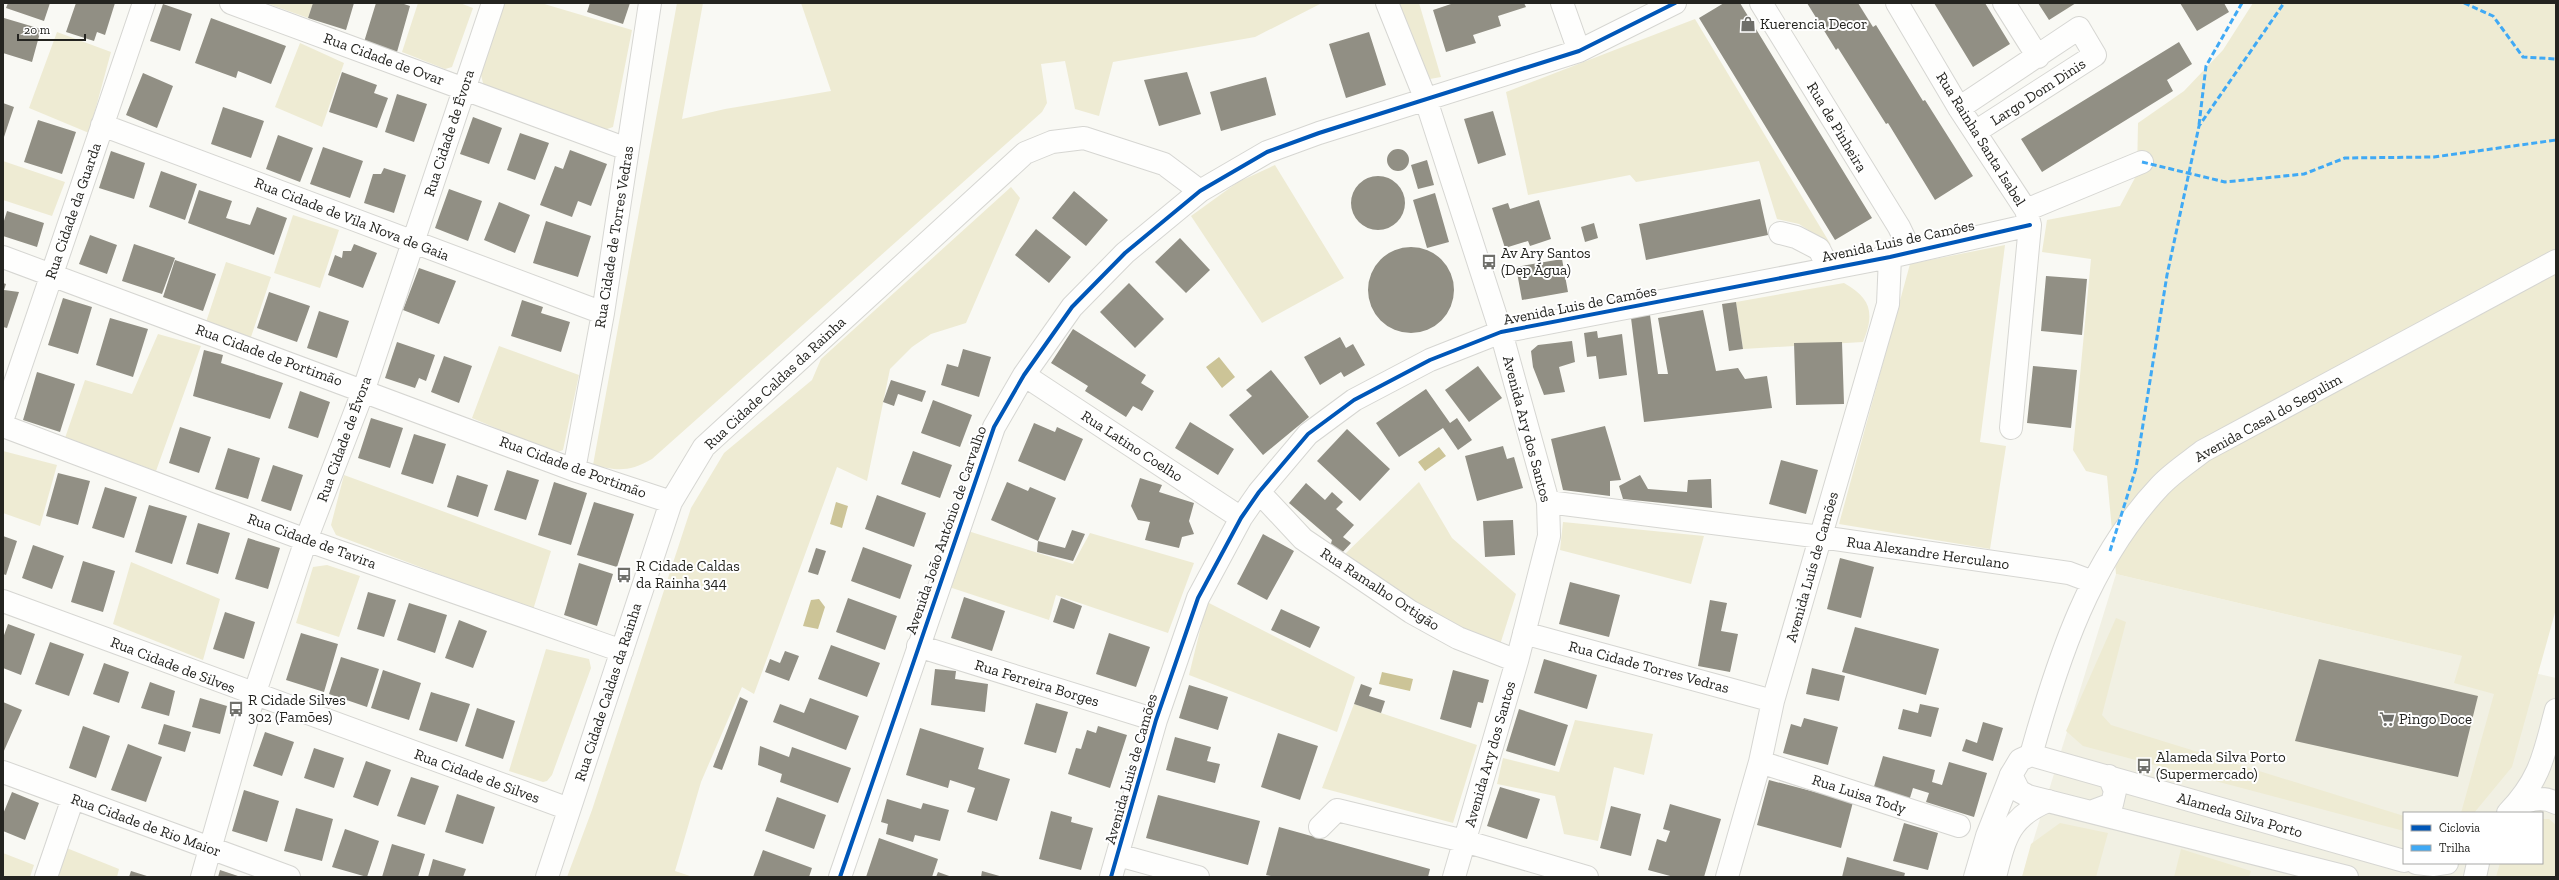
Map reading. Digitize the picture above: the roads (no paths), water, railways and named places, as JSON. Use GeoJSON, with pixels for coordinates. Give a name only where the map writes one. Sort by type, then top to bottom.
{"type":"FeatureCollection","features":[{"type":"Feature","properties":{"kind":"street","name":"Rua Cidade da Guarda"},"geometry":{"type":"LineString","coordinates":[[3,418],[144,3]]}},
{"type":"Feature","properties":{"kind":"street","name":"Rua Cidade de Ovar"},"geometry":{"type":"LineString","coordinates":[[231,3],[627,149]]}},
{"type":"Feature","properties":{"kind":"street","name":"Rua Cidade de Évora"},"geometry":{"type":"LineString","coordinates":[[202,877],[254,695],[306,540],[364,389],[493,3]]}},
{"type":"Feature","properties":{"kind":"street","name":"Rua Cidade de Torres Vedras"},"geometry":{"type":"LineString","coordinates":[[574,470],[603,313],[650,3]]}},
{"type":"Feature","properties":{"kind":"street","name":"Avenida Ary dos Santos"},"geometry":{"type":"LineString","coordinates":[[1387,3],[1426,100],[1501,332],[1548,502],[1549,536],[1517,661],[1454,877]]}},
{"type":"Feature","properties":{"kind":"street"},"geometry":{"type":"LineString","coordinates":[[1562,3],[1579,51]]}},
{"type":"Feature","properties":{"kind":"street","name":"Avenida João António de Carvalho"},"geometry":{"type":"LineString","coordinates":[[840,877],[994,427],[1024,375],[1072,307],[1125,254],[1200,191],[1267,152],[1319,133],[1579,51],[1675,3]]}},
{"type":"Feature","properties":{"kind":"street","name":"Rua de Pinheira"},"geometry":{"type":"LineString","coordinates":[[1761,3],[1899,227],[1911,252]]}},
{"type":"Feature","properties":{"kind":"street","name":"Rua Rainha Santa Isabel"},"geometry":{"type":"LineString","coordinates":[[1897,3],[1959,108],[2028,217],[2010,428]]}},
{"type":"Feature","properties":{"kind":"street"},"geometry":{"type":"LineString","coordinates":[[2004,3],[2038,57]]}},
{"type":"Feature","properties":{"kind":"street","name":"Largo Dom Dinis"},"geometry":{"type":"LineString","coordinates":[[1959,108],[2038,57],[2079,28],[2095,54],[1975,132]]}},
{"type":"Feature","properties":{"kind":"street","name":"Rua Cidade de Vila Nova de Gaia"},"geometry":{"type":"LineString","coordinates":[[102,125],[603,313]]}},
{"type":"Feature","properties":{"kind":"street","name":"Rua Cidade Caldas da Rainha"},"geometry":{"type":"LineString","coordinates":[[546,877],[622,652],[670,502],[704,447],[1025,153],[1052,142],[1084,138],[1164,164],[1200,191]]}},
{"type":"Feature","properties":{"kind":"street","name":"Avenida Luis de Camões"},"geometry":{"type":"LineString","coordinates":[[1111,877],[1156,720],[1198,598],[1241,518],[1259,492],[1308,434],[1354,400],[1430,360],[1501,332],[1911,252],[2028,217],[2142,162]]}},
{"type":"Feature","properties":{"kind":"street"},"geometry":{"type":"LineString","coordinates":[[1780,233],[1796,237],[1819,249],[1829,269]]}},
{"type":"Feature","properties":{"kind":"street","name":"Rua Cidade de Portimão"},"geometry":{"type":"LineString","coordinates":[[3,257],[364,389],[574,470],[670,502]]}},
{"type":"Feature","properties":{"kind":"street","name":"Avenida Luís de Camões"},"geometry":{"type":"LineString","coordinates":[[1734,875],[1774,701],[1888,304],[1890,257]]}},
{"type":"Feature","properties":{"kind":"street","name":"Avenida Casal do Segulim"},"geometry":{"type":"LineString","coordinates":[[2031,755],[2043,707],[2058,663],[2093,582],[2114,544],[2134,515],[2161,484],[2203,451],[2556,261]]}},
{"type":"Feature","properties":{"kind":"street","name":"Rua Latino Coelho"},"geometry":{"type":"LineString","coordinates":[[1024,375],[1241,518]]}},
{"type":"Feature","properties":{"kind":"street","name":"Rua Cidade de Tavira"},"geometry":{"type":"LineString","coordinates":[[3,426],[306,540],[622,652]]}},
{"type":"Feature","properties":{"kind":"street","name":"Rua Ramalho Ortigão"},"geometry":{"type":"LineString","coordinates":[[1259,492],[1303,539],[1410,612],[1458,638],[1517,661]]}},
{"type":"Feature","properties":{"kind":"street","name":"Rua Alexandre Herculano"},"geometry":{"type":"LineString","coordinates":[[1548,502],[1821,537],[2069,573],[2093,582]]}},
{"type":"Feature","properties":{"kind":"street","name":"Rua Cidade de Silves"},"geometry":{"type":"LineString","coordinates":[[3,601],[254,695],[569,809]]}},
{"type":"Feature","properties":{"kind":"street","name":"Rua Cidade Torres Vedras"},"geometry":{"type":"LineString","coordinates":[[1524,633],[1774,701]]}},
{"type":"Feature","properties":{"kind":"street","name":"Rua Ferreira Borges"},"geometry":{"type":"LineString","coordinates":[[918,646],[1156,720]]}},
{"type":"Feature","properties":{"kind":"street"},"geometry":{"type":"LineString","coordinates":[[2509,812],[2533,784],[2538,773],[2556,710]]}},
{"type":"Feature","properties":{"kind":"street"},"geometry":{"type":"LineString","coordinates":[[1975,877],[1987,836],[2011,775],[2020,760],[2031,755]]}},
{"type":"Feature","properties":{"kind":"street","name":"Alameda Silva Porto"},"geometry":{"type":"LineString","coordinates":[[2031,755],[2403,861]]}},
{"type":"Feature","properties":{"kind":"street","name":"Rua Luisa Tody"},"geometry":{"type":"LineString","coordinates":[[1760,762],[1959,826]]}},
{"type":"Feature","properties":{"kind":"street","name":"Rua Cidade de Rio Maior"},"geometry":{"type":"LineString","coordinates":[[3,772],[289,877]]}},
{"type":"Feature","properties":{"kind":"street"},"geometry":{"type":"LineString","coordinates":[[2011,775],[2019,791],[2048,801],[2093,811],[2347,877]]}},
{"type":"Feature","properties":{"kind":"street"},"geometry":{"type":"LineString","coordinates":[[2093,811],[2112,804],[2115,791],[2109,776]]}},
{"type":"Feature","properties":{"kind":"street"},"geometry":{"type":"LineString","coordinates":[[46,877],[73,798]]}},
{"type":"Feature","properties":{"kind":"street"},"geometry":{"type":"LineString","coordinates":[[2509,812],[2532,799],[2542,799],[2556,803]]}},
{"type":"Feature","properties":{"kind":"street"},"geometry":{"type":"LineString","coordinates":[[1995,877],[2005,842],[2016,820],[2030,808],[2048,801]]}},
{"type":"Feature","properties":{"kind":"street"},"geometry":{"type":"LineString","coordinates":[[1320,827],[1338,810],[1464,841],[1587,877]]}},
{"type":"Feature","properties":{"kind":"street"},"geometry":{"type":"LineString","coordinates":[[1118,855],[1198,877]]}},
{"type":"Feature","properties":{"kind":"street"},"geometry":{"type":"LineString","coordinates":[[2425,864],[2440,864]]}},
{"type":"Feature","properties":{"kind":"street"},"geometry":{"type":"LineString","coordinates":[[2475,877],[2478,864]]}},
{"type":"Feature","properties":{"kind":"place","name":"Kuerencia Decor"},"geometry":{"type":"Point","coordinates":[1748,24]}},
{"type":"Feature","properties":{"kind":"place","name":"Av Ary Santos (Dep Água)"},"geometry":{"type":"Point","coordinates":[1489,262]}},
{"type":"Feature","properties":{"kind":"place","name":"R Cidade Caldas da Rainha 344"},"geometry":{"type":"Point","coordinates":[624,575]}},
{"type":"Feature","properties":{"kind":"place","name":"R Cidade Silves 302 (Famões)"},"geometry":{"type":"Point","coordinates":[236,709]}},
{"type":"Feature","properties":{"kind":"place","name":"Pingo Doce"},"geometry":{"type":"Point","coordinates":[2387,719]}},
{"type":"Feature","properties":{"kind":"place","name":"Alameda Silva Porto (Supermercado)"},"geometry":{"type":"Point","coordinates":[2144,766]}}]}
